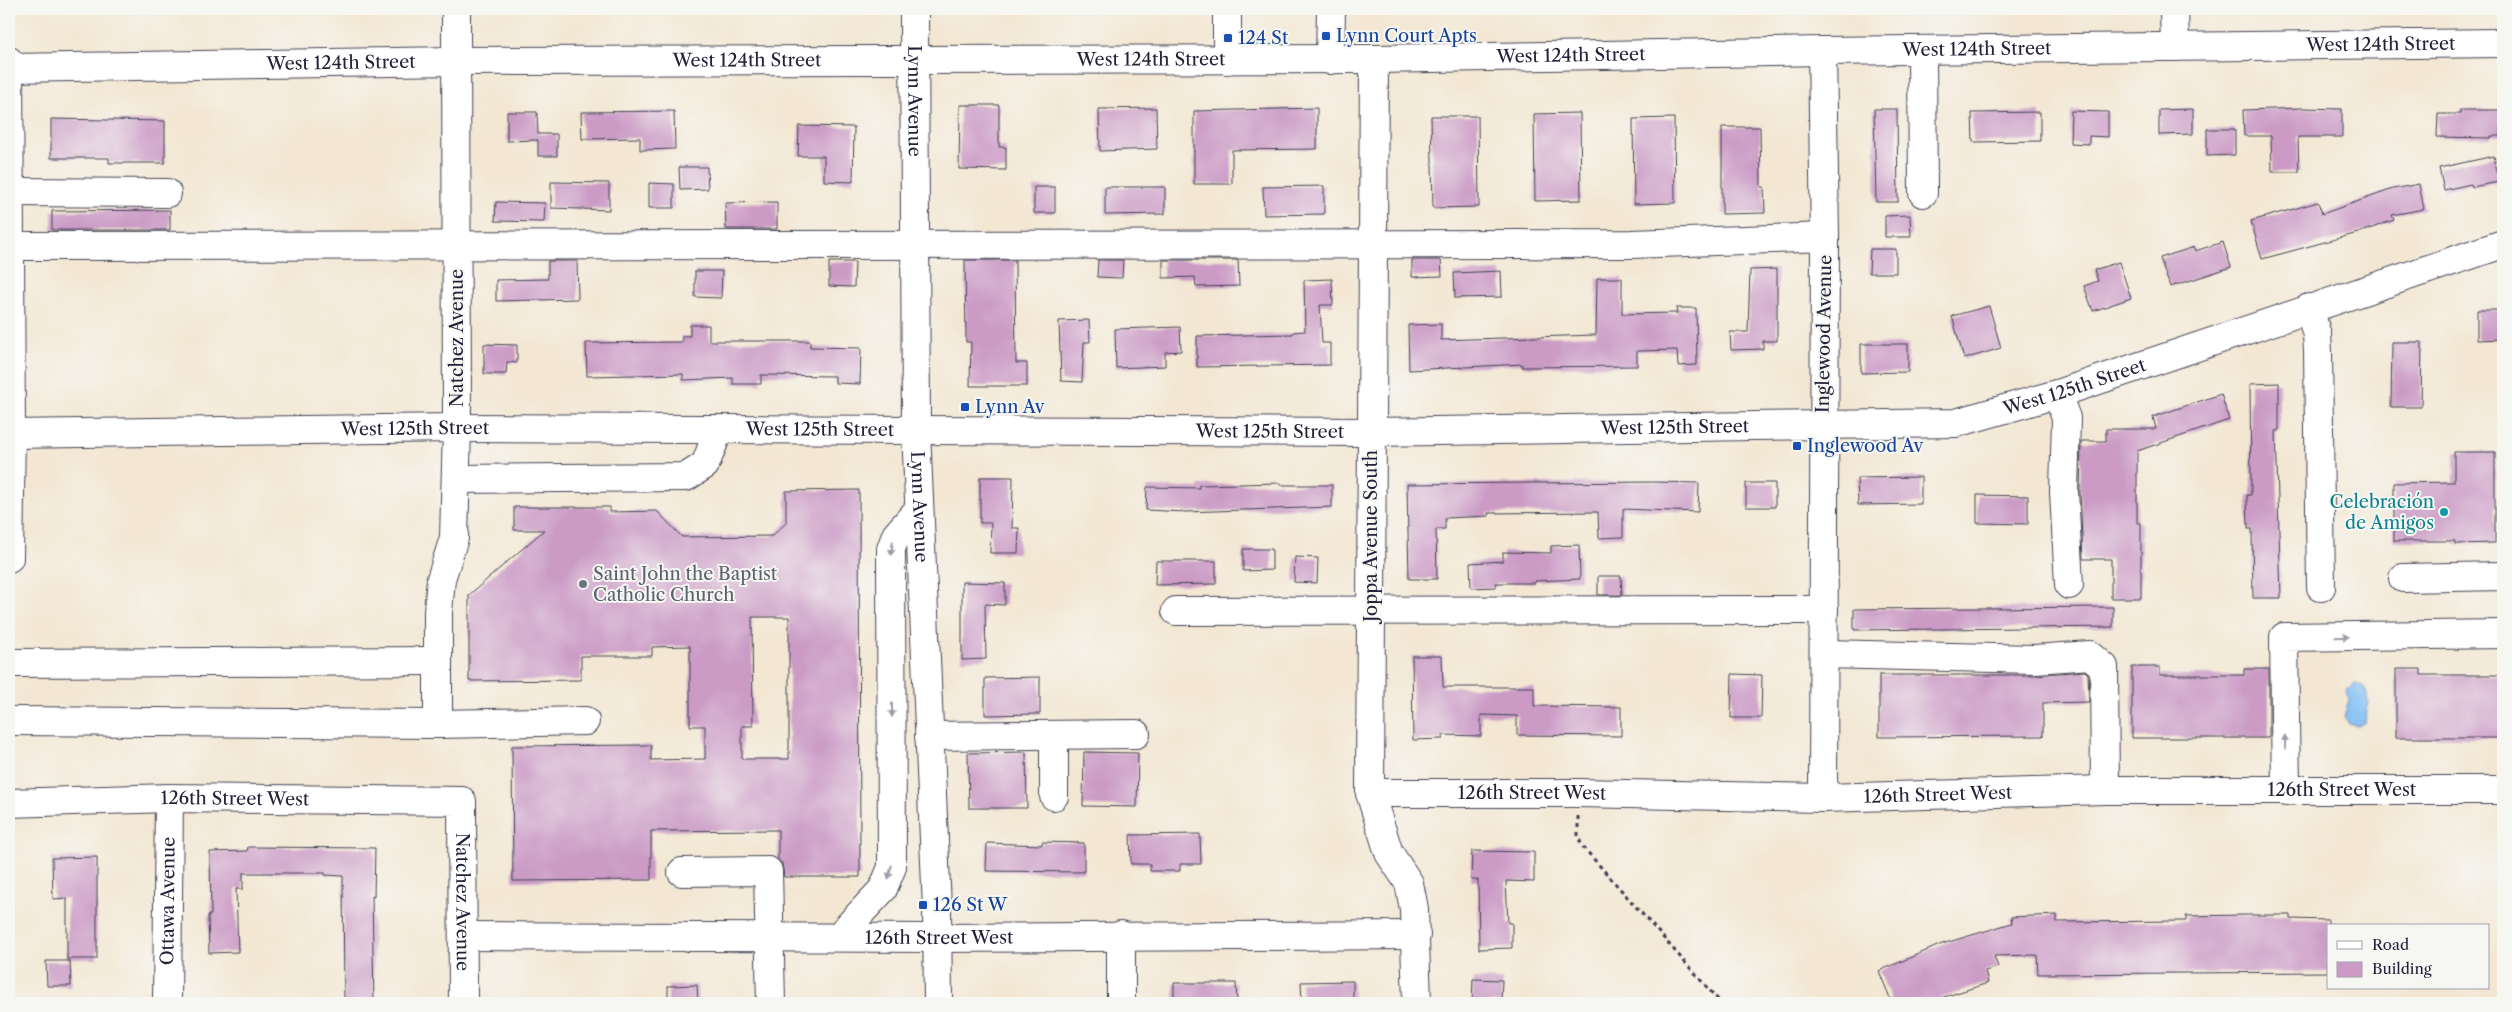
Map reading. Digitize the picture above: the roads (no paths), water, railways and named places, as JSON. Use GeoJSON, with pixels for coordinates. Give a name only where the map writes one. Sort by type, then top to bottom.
{"type":"FeatureCollection","features":[{"type":"Feature","properties":{"kind":"street","name":"Natchez Avenue"},"geometry":{"type":"LineString","coordinates":[[438,724],[438,612],[441,579],[454,538],[456,479],[458,245],[456,9]]}},
{"type":"Feature","properties":{"kind":"street","name":"Lynn Avenue"},"geometry":{"type":"LineString","coordinates":[[914,9],[916,431],[938,1003]]}},
{"type":"Feature","properties":{"kind":"street"},"geometry":{"type":"LineString","coordinates":[[1227,9],[1227,60]]}},
{"type":"Feature","properties":{"kind":"street"},"geometry":{"type":"LineString","coordinates":[[1330,60],[1331,9]]}},
{"type":"Feature","properties":{"kind":"street"},"geometry":{"type":"LineString","coordinates":[[2174,9],[2175,47]]}},
{"type":"Feature","properties":{"kind":"street","name":"West 124th Street"},"geometry":{"type":"LineString","coordinates":[[9,68],[456,61],[1330,60],[1822,51],[2503,43]]}},
{"type":"Feature","properties":{"kind":"street"},"geometry":{"type":"LineString","coordinates":[[1922,50],[1924,193]]}},
{"type":"Feature","properties":{"kind":"street","name":"Inglewood Avenue"},"geometry":{"type":"LineString","coordinates":[[1822,51],[1825,237],[1823,798]]}},
{"type":"Feature","properties":{"kind":"street","name":"Joppa Avenue South"},"geometry":{"type":"LineString","coordinates":[[1374,59],[1370,793],[1388,853],[1409,883],[1416,935],[1417,1003]]}},
{"type":"Feature","properties":{"kind":"street"},"geometry":{"type":"LineString","coordinates":[[9,61],[9,558]]}},
{"type":"Feature","properties":{"kind":"street"},"geometry":{"type":"LineString","coordinates":[[10,192],[167,193]]}},
{"type":"Feature","properties":{"kind":"street"},"geometry":{"type":"LineString","coordinates":[[9,246],[1631,244],[1825,237]]}},
{"type":"Feature","properties":{"kind":"street","name":"West 125th Street"},"geometry":{"type":"LineString","coordinates":[[10,434],[457,428],[1372,432],[1956,422],[2057,394],[2503,244]]}},
{"type":"Feature","properties":{"kind":"street"},"geometry":{"type":"LineString","coordinates":[[2309,308],[2317,335],[2318,351],[2320,587]]}},
{"type":"Feature","properties":{"kind":"street"},"geometry":{"type":"LineString","coordinates":[[2057,394],[2066,418],[2064,492],[2069,585]]}},
{"type":"Feature","properties":{"kind":"street"},"geometry":{"type":"LineString","coordinates":[[456,479],[686,477],[704,465],[719,429]]}},
{"type":"Feature","properties":{"kind":"street"},"geometry":{"type":"LineString","coordinates":[[838,937],[883,889],[892,867],[891,549],[896,535],[919,509]]}},
{"type":"Feature","properties":{"kind":"street"},"geometry":{"type":"LineString","coordinates":[[2403,578],[2503,576]]}},
{"type":"Feature","properties":{"kind":"street"},"geometry":{"type":"LineString","coordinates":[[1176,611],[1824,610]]}},
{"type":"Feature","properties":{"kind":"street"},"geometry":{"type":"LineString","coordinates":[[2286,791],[2284,637],[2503,634]]}},
{"type":"Feature","properties":{"kind":"street"},"geometry":{"type":"LineString","coordinates":[[1824,654],[2035,659],[2090,655],[2104,668],[2105,790]]}},
{"type":"Feature","properties":{"kind":"street"},"geometry":{"type":"LineString","coordinates":[[9,663],[438,662]]}},
{"type":"Feature","properties":{"kind":"street"},"geometry":{"type":"LineString","coordinates":[[9,721],[438,724],[585,721]]}},
{"type":"Feature","properties":{"kind":"street"},"geometry":{"type":"LineString","coordinates":[[929,736],[1136,734]]}},
{"type":"Feature","properties":{"kind":"street"},"geometry":{"type":"LineString","coordinates":[[1054,735],[1054,796]]}},
{"type":"Feature","properties":{"kind":"street","name":"126th Street West"},"geometry":{"type":"LineString","coordinates":[[1370,793],[1578,793],[1823,798],[2105,790],[2503,790]]}},
{"type":"Feature","properties":{"kind":"street","name":"126th Street West"},"geometry":{"type":"LineString","coordinates":[[9,803],[169,798],[462,801]]}},
{"type":"Feature","properties":{"kind":"street","name":"Ottawa Avenue"},"geometry":{"type":"LineString","coordinates":[[167,1003],[169,798]]}},
{"type":"Feature","properties":{"kind":"street","name":"Natchez Avenue"},"geometry":{"type":"LineString","coordinates":[[462,801],[463,1003]]}},
{"type":"Feature","properties":{"kind":"street"},"geometry":{"type":"LineString","coordinates":[[682,872],[768,871],[770,1003]]}},
{"type":"Feature","properties":{"kind":"street"},"geometry":{"type":"LineString","coordinates":[[1121,935],[1121,1003]]}},
{"type":"Feature","properties":{"kind":"street","name":"126th Street West"},"geometry":{"type":"LineString","coordinates":[[463,936],[936,938],[1121,935],[1416,935]]}},
{"type":"Feature","properties":{"kind":"water"},"geometry":{"type":"Polygon","coordinates":[[[2355,684],[2364,687],[2368,706],[2365,722],[2358,726],[2349,724],[2344,716],[2349,701],[2347,690],[2355,684]]]}},
{"type":"Feature","properties":{"kind":"place","name":"Lynn Court Apts"},"geometry":{"type":"Point","coordinates":[1326,36]}},
{"type":"Feature","properties":{"kind":"place","name":"124 St"},"geometry":{"type":"Point","coordinates":[1228,38]}},
{"type":"Feature","properties":{"kind":"place","name":"Lynn Av"},"geometry":{"type":"Point","coordinates":[965,407]}},
{"type":"Feature","properties":{"kind":"place","name":"Inglewood Av"},"geometry":{"type":"Point","coordinates":[1797,446]}},
{"type":"Feature","properties":{"kind":"place","name":"Celebración de Amigos"},"geometry":{"type":"Point","coordinates":[2444,512]}},
{"type":"Feature","properties":{"kind":"place","name":"Saint John the Baptist Catholic Church"},"geometry":{"type":"Point","coordinates":[583,584]}},
{"type":"Feature","properties":{"kind":"place","name":"126 St W"},"geometry":{"type":"Point","coordinates":[923,905]}}]}
